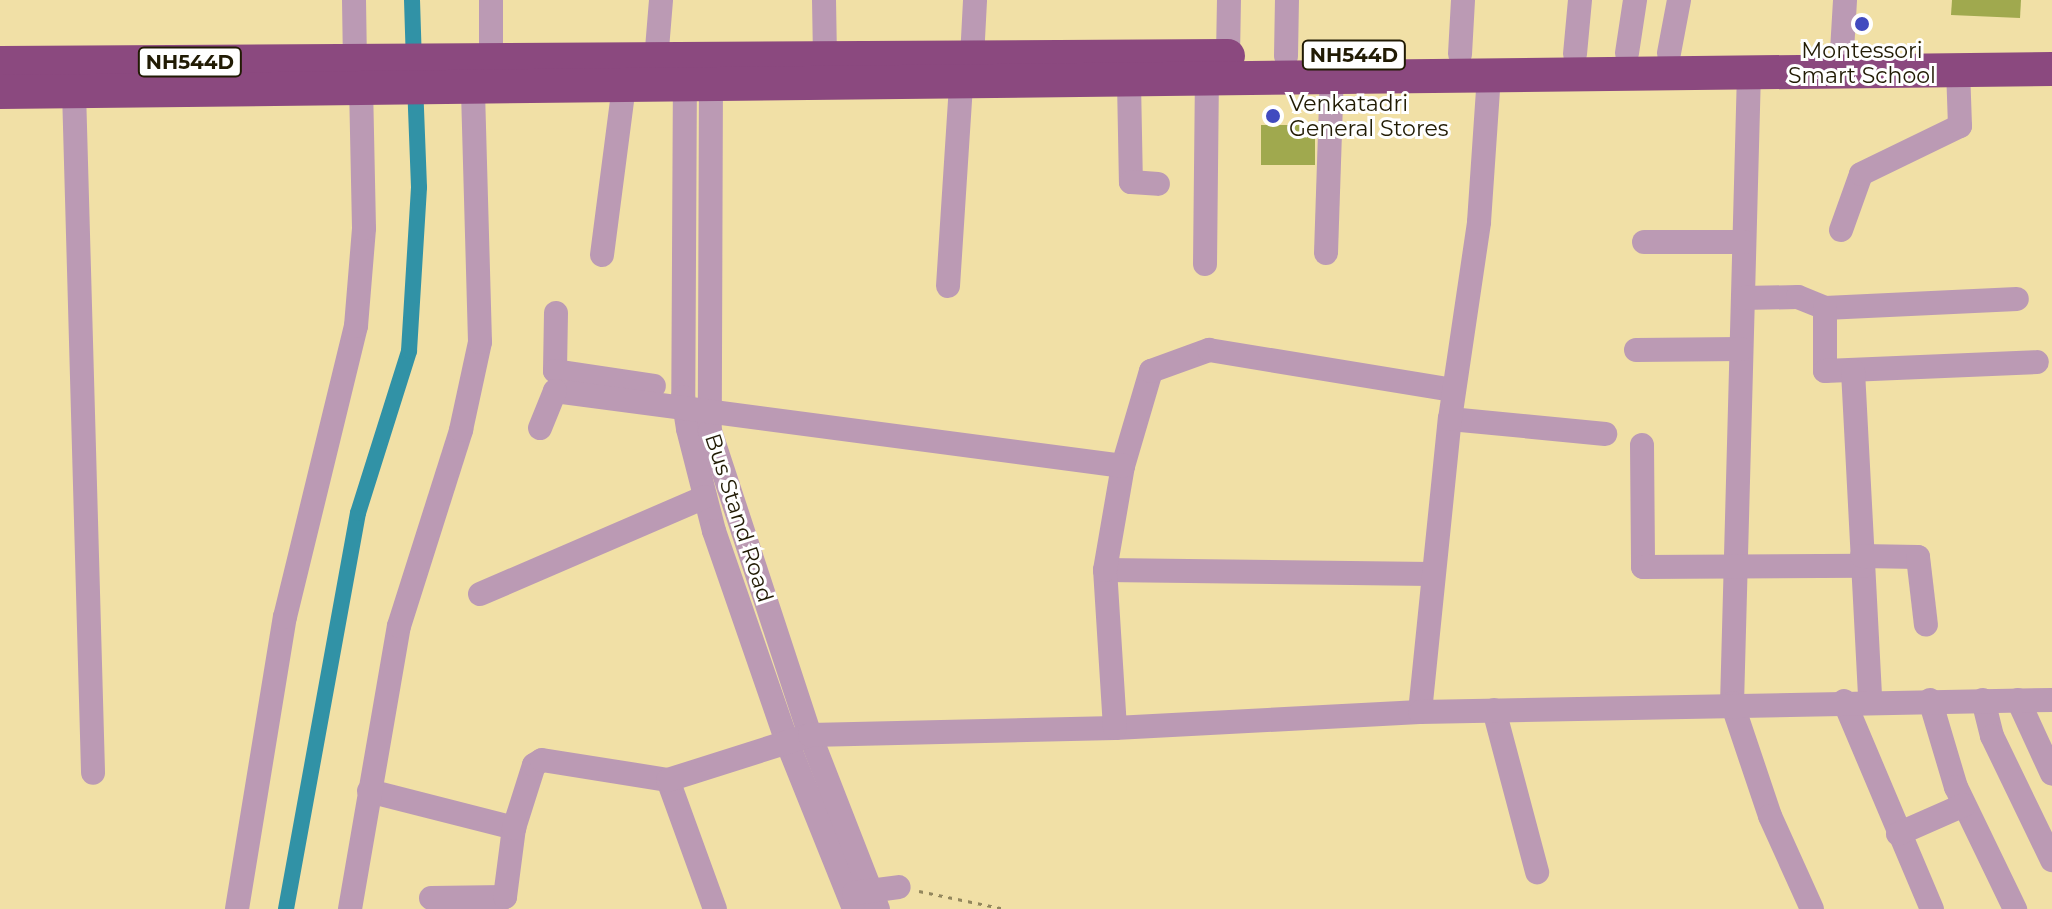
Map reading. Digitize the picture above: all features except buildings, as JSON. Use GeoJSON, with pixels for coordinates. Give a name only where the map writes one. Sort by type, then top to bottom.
{"type":"FeatureCollection","features":[{"type":"Feature","properties":{"kind":"highway","name":"NH544D"},"geometry":{"type":"LineString","coordinates":[[466,74],[624,86],[690,70],[825,59],[1129,82],[1286,56],[2052,50]]}},
{"type":"Feature","properties":{"kind":"highway","name":"NH544D"},"geometry":{"type":"LineString","coordinates":[[0,63],[74,77]]}},
{"type":"Feature","properties":{"kind":"highway","name":"NH544D"},"geometry":{"type":"LineString","coordinates":[[0,92],[74,77],[690,70],[1217,68],[1332,76],[2052,69]]}},
{"type":"Feature","properties":{"kind":"street"},"geometry":{"type":"LineString","coordinates":[[237,909],[285,617],[356,326],[364,228],[368,74],[354,0]]}},
{"type":"Feature","properties":{"kind":"street"},"geometry":{"type":"LineString","coordinates":[[350,909],[399,626],[461,430],[480,342],[466,74],[491,0]]}},
{"type":"Feature","properties":{"kind":"street","name":"Bus Stand Road"},"geometry":{"type":"LineString","coordinates":[[661,0],[690,70],[691,401],[705,497],[787,742],[862,900]]}},
{"type":"Feature","properties":{"kind":"street"},"geometry":{"type":"LineString","coordinates":[[824,0],[825,59]]}},
{"type":"Feature","properties":{"kind":"street"},"geometry":{"type":"LineString","coordinates":[[948,286],[975,0]]}},
{"type":"Feature","properties":{"kind":"street"},"geometry":{"type":"LineString","coordinates":[[1205,264],[1217,68],[1229,0]]}},
{"type":"Feature","properties":{"kind":"street"},"geometry":{"type":"LineString","coordinates":[[1286,56],[1287,0]]}},
{"type":"Feature","properties":{"kind":"street"},"geometry":{"type":"LineString","coordinates":[[1460,54],[1463,0]]}},
{"type":"Feature","properties":{"kind":"street"},"geometry":{"type":"LineString","coordinates":[[1575,54],[1580,0]]}},
{"type":"Feature","properties":{"kind":"street"},"geometry":{"type":"LineString","coordinates":[[1627,53],[1635,0]]}},
{"type":"Feature","properties":{"kind":"street"},"geometry":{"type":"LineString","coordinates":[[1669,53],[1679,0]]}},
{"type":"Feature","properties":{"kind":"street"},"geometry":{"type":"LineString","coordinates":[[1842,51],[1845,0]]}},
{"type":"Feature","properties":{"kind":"street"},"geometry":{"type":"LineString","coordinates":[[1841,230],[1861,174],[1960,126],[1958,70]]}},
{"type":"Feature","properties":{"kind":"street"},"geometry":{"type":"LineString","coordinates":[[1749,72],[1733,567],[1732,703],[1770,816],[1812,909]]}},
{"type":"Feature","properties":{"kind":"street"},"geometry":{"type":"LineString","coordinates":[[1420,712],[1431,574],[1479,222],[1489,75]]}},
{"type":"Feature","properties":{"kind":"street"},"geometry":{"type":"LineString","coordinates":[[1326,253],[1332,76]]}},
{"type":"Feature","properties":{"kind":"street"},"geometry":{"type":"LineString","coordinates":[[74,77],[93,773]]}},
{"type":"Feature","properties":{"kind":"street"},"geometry":{"type":"LineString","coordinates":[[1129,82],[1131,182],[1158,184]]}},
{"type":"Feature","properties":{"kind":"street"},"geometry":{"type":"LineString","coordinates":[[602,255],[624,86]]}},
{"type":"Feature","properties":{"kind":"street"},"geometry":{"type":"LineString","coordinates":[[1644,242],[1744,242]]}},
{"type":"Feature","properties":{"kind":"street"},"geometry":{"type":"LineString","coordinates":[[1743,298],[1798,297],[1825,308],[2017,299]]}},
{"type":"Feature","properties":{"kind":"street"},"geometry":{"type":"LineString","coordinates":[[1825,308],[1825,371],[2037,362]]}},
{"type":"Feature","properties":{"kind":"street"},"geometry":{"type":"LineString","coordinates":[[556,313],[555,371],[691,401],[1123,466]]}},
{"type":"Feature","properties":{"kind":"street"},"geometry":{"type":"LineString","coordinates":[[1636,350],[1741,349]]}},
{"type":"Feature","properties":{"kind":"street"},"geometry":{"type":"LineString","coordinates":[[1115,728],[1105,570],[1123,466],[1151,371],[1209,350],[1454,390]]}},
{"type":"Feature","properties":{"kind":"street"},"geometry":{"type":"LineString","coordinates":[[1853,371],[1870,700]]}},
{"type":"Feature","properties":{"kind":"street"},"geometry":{"type":"LineString","coordinates":[[540,428],[555,391],[691,401]]}},
{"type":"Feature","properties":{"kind":"street","name":"Bus Stand Road"},"geometry":{"type":"LineString","coordinates":[[691,401],[810,735],[862,900]]}},
{"type":"Feature","properties":{"kind":"street"},"geometry":{"type":"LineString","coordinates":[[1450,419],[1605,434]]}},
{"type":"Feature","properties":{"kind":"street"},"geometry":{"type":"LineString","coordinates":[[1642,445],[1641,565],[1733,567],[1918,557],[1926,625]]}},
{"type":"Feature","properties":{"kind":"street"},"geometry":{"type":"LineString","coordinates":[[480,594],[705,497]]}},
{"type":"Feature","properties":{"kind":"street"},"geometry":{"type":"LineString","coordinates":[[1105,570],[1431,574]]}},
{"type":"Feature","properties":{"kind":"street"},"geometry":{"type":"LineString","coordinates":[[1930,700],[1964,805],[2015,909]]}},
{"type":"Feature","properties":{"kind":"street"},"geometry":{"type":"LineString","coordinates":[[1983,700],[1992,736],[2052,860]]}},
{"type":"Feature","properties":{"kind":"street"},"geometry":{"type":"LineString","coordinates":[[2018,700],[2052,774]]}},
{"type":"Feature","properties":{"kind":"street"},"geometry":{"type":"LineString","coordinates":[[431,898],[505,897],[514,828],[534,765],[542,760],[668,780],[810,735],[1115,728],[1420,712],[1732,703],[2052,700]]}},
{"type":"Feature","properties":{"kind":"street"},"geometry":{"type":"LineString","coordinates":[[1844,701],[1932,909]]}},
{"type":"Feature","properties":{"kind":"street"},"geometry":{"type":"LineString","coordinates":[[1494,710],[1537,872]]}},
{"type":"Feature","properties":{"kind":"street"},"geometry":{"type":"LineString","coordinates":[[668,780],[715,909]]}},
{"type":"Feature","properties":{"kind":"street"},"geometry":{"type":"LineString","coordinates":[[369,791],[514,828]]}},
{"type":"Feature","properties":{"kind":"street"},"geometry":{"type":"LineString","coordinates":[[1898,834],[1964,805]]}},
{"type":"Feature","properties":{"kind":"street"},"geometry":{"type":"LineString","coordinates":[[862,900],[899,887]]}},
{"type":"Feature","properties":{"kind":"path"},"geometry":{"type":"LineString","coordinates":[[899,887],[1005,909]]}},
{"type":"Feature","properties":{"kind":"waterway"},"geometry":{"type":"LineString","coordinates":[[412,0],[414,62]]}},
{"type":"Feature","properties":{"kind":"waterway"},"geometry":{"type":"LineString","coordinates":[[286,909],[358,513],[409,351],[419,187],[415,85]]}},
{"type":"Feature","properties":{"kind":"place","name":"Montessori Smart School"},"geometry":{"type":"Point","coordinates":[1862,24]}},
{"type":"Feature","properties":{"kind":"place","name":"Venkatadri General Stores"},"geometry":{"type":"Point","coordinates":[1273,116]}}]}
